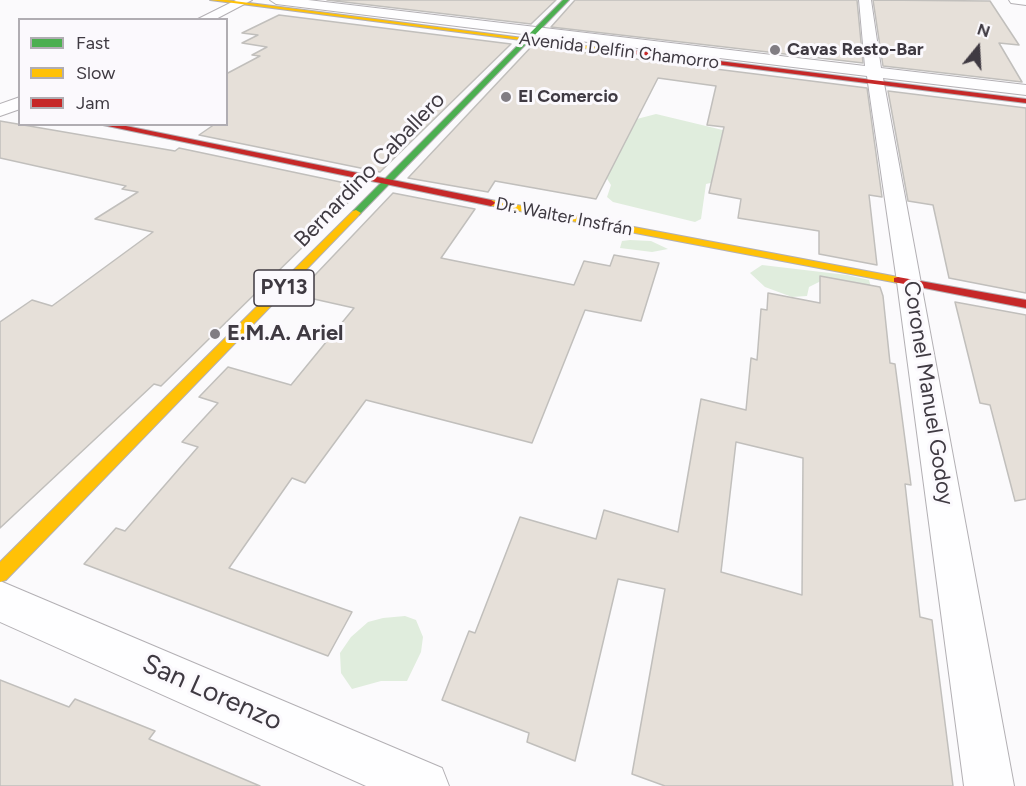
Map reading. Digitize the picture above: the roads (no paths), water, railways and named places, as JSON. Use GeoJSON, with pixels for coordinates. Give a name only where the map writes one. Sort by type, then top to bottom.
{"type":"FeatureCollection","features":[{"type":"Feature","properties":{"kind":"main road","name":"Avenida Delfin Chamorro"},"geometry":{"type":"LineString","coordinates":[[213,0],[530,36]]}},
{"type":"Feature","properties":{"kind":"main road","name":"Bernardino Caballero"},"geometry":{"type":"LineString","coordinates":[[0,574],[566,0]]}},
{"type":"Feature","properties":{"kind":"main road","name":"Avenida Delfin Chamorro"},"geometry":{"type":"LineString","coordinates":[[875,77],[1026,101]]}},
{"type":"Feature","properties":{"kind":"main road","name":"Dr. Walter Insfrán"},"geometry":{"type":"LineString","coordinates":[[112,126],[387,183],[1026,304]]}},
{"type":"Feature","properties":{"kind":"street","name":"Avenida Delfin Chamorro"},"geometry":{"type":"LineString","coordinates":[[276,0],[530,36],[875,77],[1026,90]]}},
{"type":"Feature","properties":{"kind":"street","name":"Coronel Manuel Godoy"},"geometry":{"type":"LineString","coordinates":[[866,0],[875,77],[910,282],[989,786]]}},
{"type":"Feature","properties":{"kind":"street"},"geometry":{"type":"LineString","coordinates":[[1015,0],[1026,1]]}},
{"type":"Feature","properties":{"kind":"street"},"geometry":{"type":"LineString","coordinates":[[206,18],[242,2]]}},
{"type":"Feature","properties":{"kind":"street","name":"San Lorenzo"},"geometry":{"type":"LineString","coordinates":[[0,601],[424,786]]}},
{"type":"Feature","properties":{"kind":"place","name":"Cavas Resto-Bar"},"geometry":{"type":"Point","coordinates":[775,50]}},
{"type":"Feature","properties":{"kind":"place","name":"El Comercio"},"geometry":{"type":"Point","coordinates":[506,97]}},
{"type":"Feature","properties":{"kind":"place","name":"E.M.A. Ariel"},"geometry":{"type":"Point","coordinates":[215,334]}}]}
